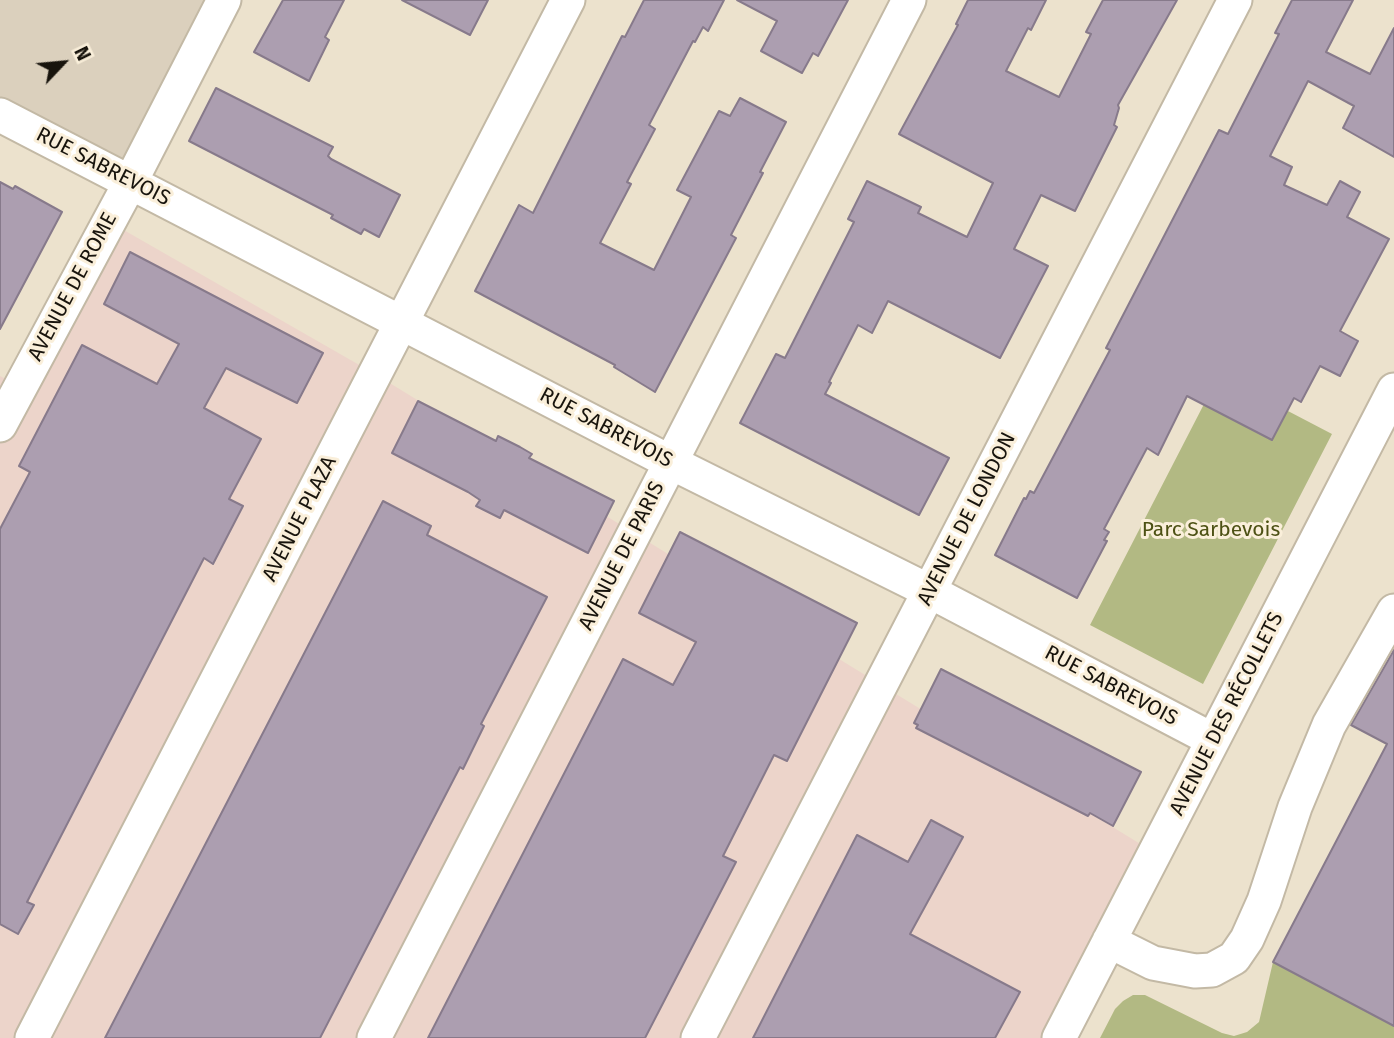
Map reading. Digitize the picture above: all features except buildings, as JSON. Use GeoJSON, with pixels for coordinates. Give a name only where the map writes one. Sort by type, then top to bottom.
{"type":"FeatureCollection","features":[{"type":"Feature","properties":{"kind":"street","name":"AVENUE DE ROME"},"geometry":{"type":"LineString","coordinates":[[0,425],[131,181],[224,0]]}},
{"type":"Feature","properties":{"kind":"street","name":"AVENUE PLAZA"},"geometry":{"type":"LineString","coordinates":[[32,1038],[568,0]]}},
{"type":"Feature","properties":{"kind":"street","name":"AVENUE DE PARIS"},"geometry":{"type":"LineString","coordinates":[[374,1038],[909,0]]}},
{"type":"Feature","properties":{"kind":"street","name":"AVENUE DE LONDON"},"geometry":{"type":"LineString","coordinates":[[698,1038],[1235,0]]}},
{"type":"Feature","properties":{"kind":"street","name":"RUE SABREVOIS"},"geometry":{"type":"LineString","coordinates":[[0,115],[670,462],[929,591],[1213,740]]}},
{"type":"Feature","properties":{"kind":"street","name":"AVENUE DES RÉCOLLETS"},"geometry":{"type":"LineString","coordinates":[[1059,1038],[1392,400]]}},
{"type":"Feature","properties":{"kind":"street"},"geometry":{"type":"LineString","coordinates":[[1109,942],[1153,963],[1195,971],[1220,967],[1240,952],[1264,901],[1295,807],[1329,725],[1394,611]]}},
{"type":"Feature","properties":{"kind":"shaded area"},"geometry":{"type":"Polygon","coordinates":[[[0,0],[223,0],[131,181],[0,115],[0,0]]]}},
{"type":"Feature","properties":{"kind":"shaded area"},"geometry":{"type":"Polygon","coordinates":[[[108,221],[375,374],[1155,853],[1059,1038],[0,1038],[0,376],[20,386],[108,221]]]}},
{"type":"Feature","properties":{"kind":"green space","name":"Parc Sarbevois"},"geometry":{"type":"Polygon","coordinates":[[[1219,375],[1332,434],[1203,684],[1090,625],[1219,375]]]}},
{"type":"Feature","properties":{"kind":"green space"},"geometry":{"type":"Polygon","coordinates":[[[1273,962],[1394,1026],[1394,1038],[1100,1038],[1115,1009],[1133,995],[1145,995],[1222,1033],[1234,1036],[1247,1032],[1259,1022],[1273,962]]]}}]}
